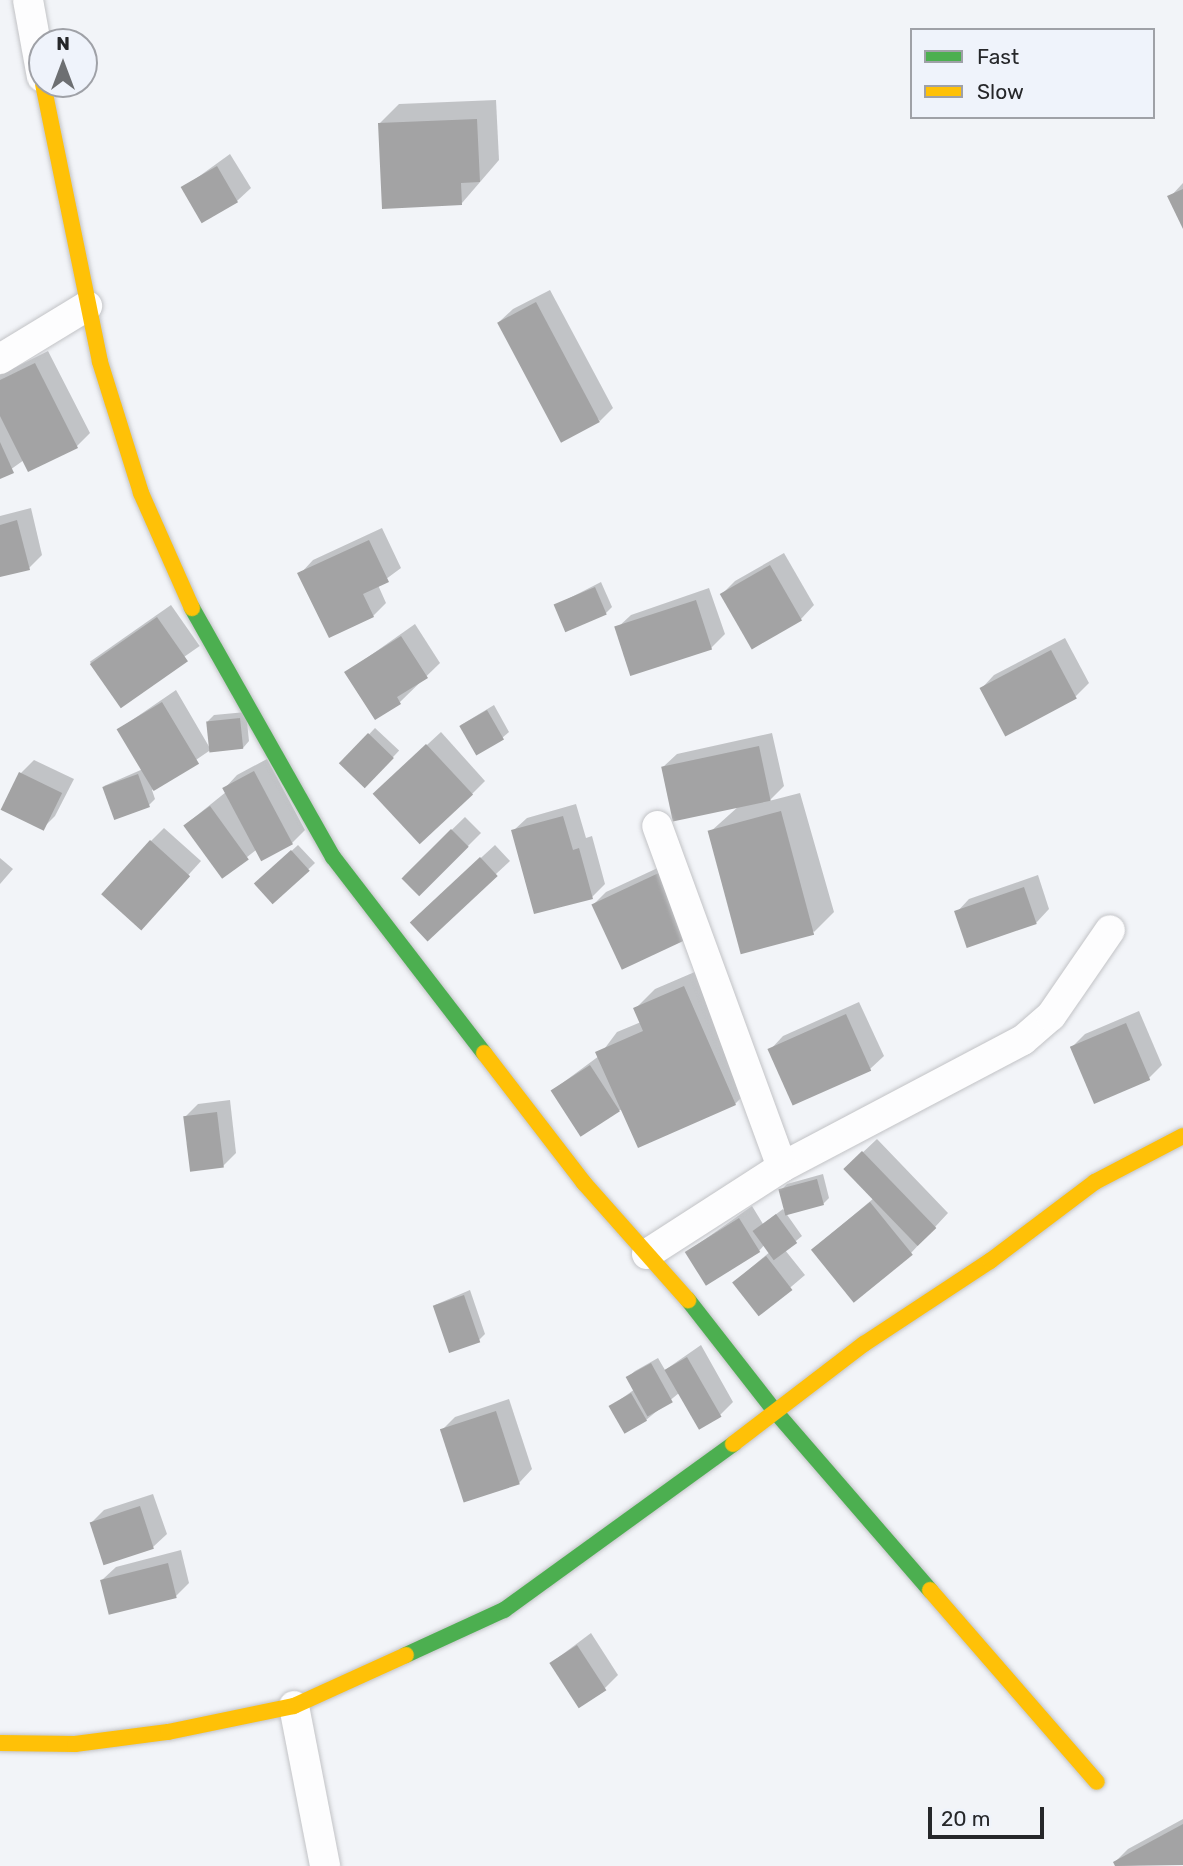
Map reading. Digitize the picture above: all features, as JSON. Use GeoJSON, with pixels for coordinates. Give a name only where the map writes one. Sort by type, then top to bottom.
{"type":"FeatureCollection","features":[{"type":"Feature","properties":{"kind":"street"},"geometry":{"type":"LineString","coordinates":[[28,0],[33,28]]}},
{"type":"Feature","properties":{"kind":"street"},"geometry":{"type":"LineString","coordinates":[[46,98],[100,362],[141,493],[184,594],[333,857],[584,1182],[724,1341],[774,1410],[1097,1782]]}},
{"type":"Feature","properties":{"kind":"street"},"geometry":{"type":"LineString","coordinates":[[0,359],[88,306]]}},
{"type":"Feature","properties":{"kind":"street"},"geometry":{"type":"LineString","coordinates":[[657,826],[782,1167]]}},
{"type":"Feature","properties":{"kind":"street"},"geometry":{"type":"LineString","coordinates":[[647,1254],[782,1167],[1023,1040],[1051,1016],[1110,930]]}},
{"type":"Feature","properties":{"kind":"street"},"geometry":{"type":"LineString","coordinates":[[0,1743],[88,1742],[294,1706],[504,1611],[648,1510],[774,1410],[1095,1182],[1183,1136]]}},
{"type":"Feature","properties":{"kind":"street"},"geometry":{"type":"LineString","coordinates":[[294,1706],[325,1866]]}},
{"type":"Feature","properties":{"kind":"building"},"geometry":{"type":"Polygon","coordinates":[[[477,119],[480,182],[461,183],[462,205],[382,209],[378,123],[477,119]]]}},
{"type":"Feature","properties":{"kind":"building"},"geometry":{"type":"Polygon","coordinates":[[[217,166],[238,202],[202,223],[181,187],[217,166]]]}},
{"type":"Feature","properties":{"kind":"building"},"geometry":{"type":"Polygon","coordinates":[[[1183,189],[1183,229],[1167,196],[1183,189]]]}},
{"type":"Feature","properties":{"kind":"building"},"geometry":{"type":"Polygon","coordinates":[[[536,302],[600,422],[561,443],[497,323],[536,302]]]}},
{"type":"Feature","properties":{"kind":"building"},"geometry":{"type":"Polygon","coordinates":[[[35,363],[78,448],[28,472],[0,416],[0,380],[35,363]]]}},
{"type":"Feature","properties":{"kind":"building"},"geometry":{"type":"Polygon","coordinates":[[[0,442],[14,473],[0,479],[0,442]]]}},
{"type":"Feature","properties":{"kind":"building"},"geometry":{"type":"Polygon","coordinates":[[[17,520],[30,570],[0,577],[0,525],[17,520]]]}},
{"type":"Feature","properties":{"kind":"building"},"geometry":{"type":"Polygon","coordinates":[[[369,540],[389,582],[363,594],[374,617],[329,638],[297,573],[369,540]]]}},
{"type":"Feature","properties":{"kind":"building"},"geometry":{"type":"Polygon","coordinates":[[[770,565],[802,620],[752,649],[720,594],[770,565]]]}},
{"type":"Feature","properties":{"kind":"building"},"geometry":{"type":"Polygon","coordinates":[[[595,587],[607,615],[565,632],[554,605],[595,587]]]}},
{"type":"Feature","properties":{"kind":"building"},"geometry":{"type":"Polygon","coordinates":[[[696,600],[712,649],[630,676],[614,627],[696,600]]]}},
{"type":"Feature","properties":{"kind":"building"},"geometry":{"type":"Polygon","coordinates":[[[157,617],[188,661],[121,708],[90,664],[157,617]]]}},
{"type":"Feature","properties":{"kind":"building"},"geometry":{"type":"Polygon","coordinates":[[[401,636],[428,678],[397,697],[401,704],[375,720],[344,672],[401,636]]]}},
{"type":"Feature","properties":{"kind":"building"},"geometry":{"type":"Polygon","coordinates":[[[1051,650],[1077,699],[1005,737],[979,688],[1051,650]]]}},
{"type":"Feature","properties":{"kind":"building"},"geometry":{"type":"Polygon","coordinates":[[[162,702],[199,764],[154,791],[117,729],[162,702]]]}},
{"type":"Feature","properties":{"kind":"building"},"geometry":{"type":"Polygon","coordinates":[[[487,710],[504,739],[476,755],[459,726],[487,710]]]}},
{"type":"Feature","properties":{"kind":"building"},"geometry":{"type":"Polygon","coordinates":[[[240,718],[243,749],[209,752],[206,722],[240,718]]]}},
{"type":"Feature","properties":{"kind":"building"},"geometry":{"type":"Polygon","coordinates":[[[368,733],[394,758],[365,788],[339,763],[368,733]]]}},
{"type":"Feature","properties":{"kind":"building"},"geometry":{"type":"Polygon","coordinates":[[[426,744],[473,794],[420,844],[373,794],[426,744]]]}},
{"type":"Feature","properties":{"kind":"building"},"geometry":{"type":"Polygon","coordinates":[[[759,746],[771,801],[673,822],[661,767],[759,746]]]}},
{"type":"Feature","properties":{"kind":"building"},"geometry":{"type":"Polygon","coordinates":[[[254,771],[293,844],[261,861],[222,788],[254,771]]]}},
{"type":"Feature","properties":{"kind":"building"},"geometry":{"type":"Polygon","coordinates":[[[19,772],[62,793],[44,831],[1,810],[19,772]]]}},
{"type":"Feature","properties":{"kind":"building"},"geometry":{"type":"Polygon","coordinates":[[[138,774],[150,807],[114,820],[102,787],[138,774]]]}},
{"type":"Feature","properties":{"kind":"building"},"geometry":{"type":"Polygon","coordinates":[[[210,806],[249,859],[222,879],[183,825],[210,806]]]}},
{"type":"Feature","properties":{"kind":"building"},"geometry":{"type":"Polygon","coordinates":[[[781,811],[814,935],[741,954],[708,831],[781,811]]]}},
{"type":"Feature","properties":{"kind":"building"},"geometry":{"type":"Polygon","coordinates":[[[563,816],[573,850],[579,848],[593,899],[534,914],[511,830],[563,816]]]}},
{"type":"Feature","properties":{"kind":"building"},"geometry":{"type":"Polygon","coordinates":[[[451,829],[469,847],[419,896],[402,878],[451,829]]]}},
{"type":"Feature","properties":{"kind":"building"},"geometry":{"type":"Polygon","coordinates":[[[150,840],[190,876],[141,930],[101,894],[150,840]]]}},
{"type":"Feature","properties":{"kind":"building"},"geometry":{"type":"Polygon","coordinates":[[[291,850],[310,871],[273,904],[254,883],[291,850]]]}},
{"type":"Feature","properties":{"kind":"building"},"geometry":{"type":"Polygon","coordinates":[[[480,857],[498,876],[428,941],[410,922],[480,857]]]}},
{"type":"Feature","properties":{"kind":"building"},"geometry":{"type":"Polygon","coordinates":[[[663,871],[693,936],[622,970],[591,904],[663,871]]]}},
{"type":"Feature","properties":{"kind":"building"},"geometry":{"type":"Polygon","coordinates":[[[1024,887],[1037,924],[967,948],[954,911],[1024,887]]]}},
{"type":"Feature","properties":{"kind":"building"},"geometry":{"type":"Polygon","coordinates":[[[684,986],[736,1105],[638,1148],[595,1052],[643,1031],[633,1008],[684,986]]]}},
{"type":"Feature","properties":{"kind":"building"},"geometry":{"type":"Polygon","coordinates":[[[846,1014],[871,1071],[793,1106],[767,1049],[846,1014]]]}},
{"type":"Feature","properties":{"kind":"building"},"geometry":{"type":"Polygon","coordinates":[[[1126,1023],[1150,1080],[1094,1104],[1070,1047],[1126,1023]]]}},
{"type":"Feature","properties":{"kind":"building"},"geometry":{"type":"Polygon","coordinates":[[[590,1065],[620,1111],[581,1137],[551,1091],[590,1065]]]}},
{"type":"Feature","properties":{"kind":"building"},"geometry":{"type":"Polygon","coordinates":[[[217,1112],[224,1168],[190,1172],[183,1116],[217,1112]]]}},
{"type":"Feature","properties":{"kind":"building"},"geometry":{"type":"Polygon","coordinates":[[[862,1151],[936,1228],[918,1246],[843,1169],[862,1151]]]}},
{"type":"Feature","properties":{"kind":"building"},"geometry":{"type":"Polygon","coordinates":[[[817,1179],[824,1205],[785,1215],[778,1189],[817,1179]]]}},
{"type":"Feature","properties":{"kind":"building"},"geometry":{"type":"Polygon","coordinates":[[[870,1202],[913,1255],[854,1303],[811,1250],[870,1202]]]}},
{"type":"Feature","properties":{"kind":"building"},"geometry":{"type":"Polygon","coordinates":[[[776,1214],[797,1243],[774,1260],[753,1231],[776,1214]]]}},
{"type":"Feature","properties":{"kind":"building"},"geometry":{"type":"Polygon","coordinates":[[[739,1218],[760,1252],[706,1286],[685,1252],[739,1218]]]}},
{"type":"Feature","properties":{"kind":"building"},"geometry":{"type":"Polygon","coordinates":[[[766,1256],[792,1290],[759,1316],[732,1282],[766,1256]]]}},
{"type":"Feature","properties":{"kind":"building"},"geometry":{"type":"Polygon","coordinates":[[[464,1295],[480,1342],[449,1353],[433,1306],[464,1295]]]}},
{"type":"Feature","properties":{"kind":"building"},"geometry":{"type":"Polygon","coordinates":[[[687,1357],[722,1417],[699,1430],[664,1370],[687,1357]]]}},
{"type":"Feature","properties":{"kind":"building"},"geometry":{"type":"Polygon","coordinates":[[[651,1363],[673,1402],[647,1416],[626,1377],[651,1363]]]}},
{"type":"Feature","properties":{"kind":"building"},"geometry":{"type":"Polygon","coordinates":[[[631,1393],[647,1421],[624,1434],[608,1406],[631,1393]]]}},
{"type":"Feature","properties":{"kind":"building"},"geometry":{"type":"Polygon","coordinates":[[[496,1411],[520,1484],[464,1502],[440,1429],[496,1411]]]}},
{"type":"Feature","properties":{"kind":"building"},"geometry":{"type":"Polygon","coordinates":[[[140,1506],[154,1549],[103,1565],[90,1522],[140,1506]]]}},
{"type":"Feature","properties":{"kind":"building"},"geometry":{"type":"Polygon","coordinates":[[[168,1563],[177,1598],[109,1615],[100,1580],[168,1563]]]}},
{"type":"Feature","properties":{"kind":"building"},"geometry":{"type":"Polygon","coordinates":[[[577,1645],[606,1690],[579,1708],[549,1663],[577,1645]]]}},
{"type":"Feature","properties":{"kind":"building"},"geometry":{"type":"Polygon","coordinates":[[[1183,1824],[1183,1865],[1115,1866],[1113,1862],[1183,1824]]]}},
{"type":"Feature","properties":{"kind":"traffic: fast"},"geometry":{"type":"LineString","coordinates":[[192,608],[333,857],[484,1053]]}},
{"type":"Feature","properties":{"kind":"traffic: fast"},"geometry":{"type":"LineString","coordinates":[[688,1300],[774,1410],[930,1590]]}},
{"type":"Feature","properties":{"kind":"traffic: fast"},"geometry":{"type":"LineString","coordinates":[[406,1655],[504,1610],[733,1444]]}},
{"type":"Feature","properties":{"kind":"traffic: slow"},"geometry":{"type":"LineString","coordinates":[[46,98],[100,362],[141,493],[192,608]]}},
{"type":"Feature","properties":{"kind":"traffic: slow"},"geometry":{"type":"LineString","coordinates":[[484,1053],[584,1183],[688,1300]]}},
{"type":"Feature","properties":{"kind":"traffic: slow"},"geometry":{"type":"LineString","coordinates":[[733,1444],[864,1344],[990,1261],[1095,1182],[1183,1136]]}},
{"type":"Feature","properties":{"kind":"traffic: slow"},"geometry":{"type":"LineString","coordinates":[[930,1590],[1097,1782]]}},
{"type":"Feature","properties":{"kind":"traffic: slow"},"geometry":{"type":"LineString","coordinates":[[0,1743],[75,1744],[168,1732],[294,1706],[406,1655]]}}]}
